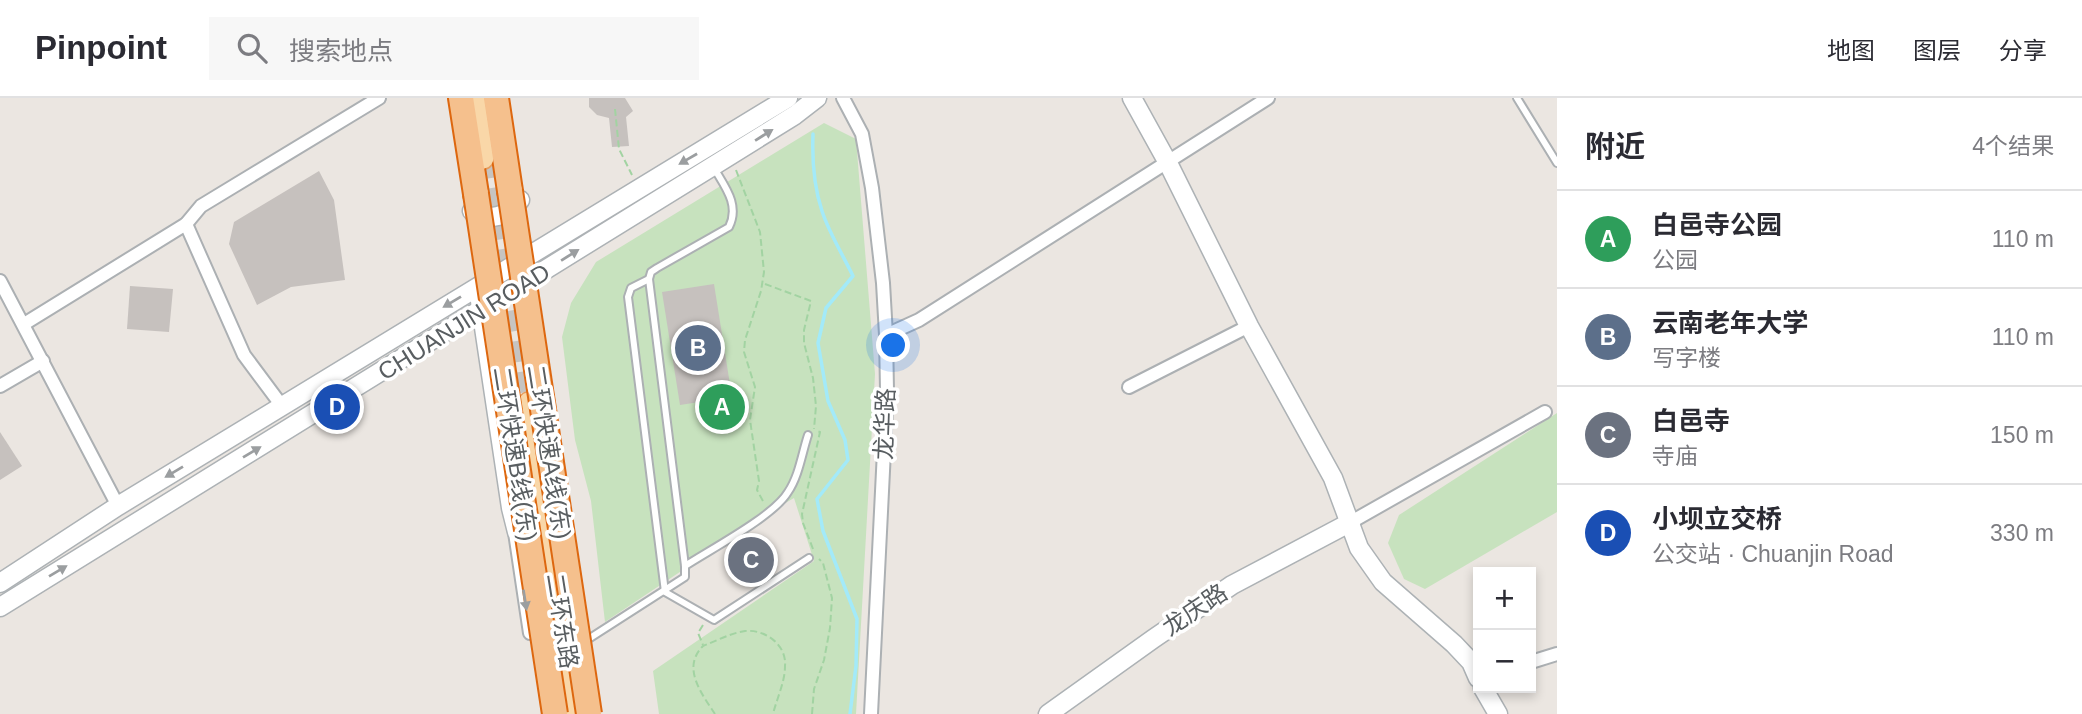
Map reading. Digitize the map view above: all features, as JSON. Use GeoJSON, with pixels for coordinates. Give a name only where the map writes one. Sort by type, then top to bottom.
{"type":"FeatureCollection","features":[{"type":"Feature","properties":{"kind":"highway","name":"二环快速B线(东)"},"geometry":{"type":"LineString","coordinates":[[461,98],[470,195],[555,714]]}},
{"type":"Feature","properties":{"kind":"highway"},"geometry":{"type":"LineString","coordinates":[[496,98],[516,190]]}},
{"type":"Feature","properties":{"kind":"highway"},"geometry":{"type":"LineString","coordinates":[[502,98],[516,190]]}},
{"type":"Feature","properties":{"kind":"highway","name":"二环快速A线(东)"},"geometry":{"type":"LineString","coordinates":[[516,190],[589,714]]}},
{"type":"Feature","properties":{"kind":"main road"},"geometry":{"type":"LineString","coordinates":[[474,98],[487,158],[483,98]]}},
{"type":"Feature","properties":{"kind":"main road","name":"二环东路"},"geometry":{"type":"LineString","coordinates":[[525,404],[557,618],[568,714]]}},
{"type":"Feature","properties":{"kind":"main road","name":"二环东路"},"geometry":{"type":"LineString","coordinates":[[557,618],[576,714]]}},
{"type":"Feature","properties":{"kind":"street"},"geometry":{"type":"LineString","coordinates":[[23,324],[186,224],[201,206],[379,98]]}},
{"type":"Feature","properties":{"kind":"street"},"geometry":{"type":"LineString","coordinates":[[449,98],[470,195],[481,311],[543,714]]}},
{"type":"Feature","properties":{"kind":"street"},"geometry":{"type":"LineString","coordinates":[[508,98],[516,190],[535,277],[601,714]]}},
{"type":"Feature","properties":{"kind":"street","name":"CHUANJIN ROAD"},"geometry":{"type":"LineString","coordinates":[[0,583],[118,506],[282,405],[788,98]]}},
{"type":"Feature","properties":{"kind":"street","name":"CHUANJIN ROAD"},"geometry":{"type":"LineString","coordinates":[[0,607],[730,156],[817,98]]}},
{"type":"Feature","properties":{"kind":"street","name":"龙华路"},"geometry":{"type":"LineString","coordinates":[[843,98],[862,134],[865,148],[883,283],[886,335],[887,390],[871,714]]}},
{"type":"Feature","properties":{"kind":"street"},"geometry":{"type":"LineString","coordinates":[[1132,98],[1168,163],[1249,327],[1333,478],[1359,548],[1383,582],[1454,644],[1473,667]]}},
{"type":"Feature","properties":{"kind":"street"},"geometry":{"type":"LineString","coordinates":[[886,335],[919,320],[1268,98]]}},
{"type":"Feature","properties":{"kind":"street"},"geometry":{"type":"LineString","coordinates":[[470,195],[469,208],[472,212],[482,217],[494,217],[514,208],[520,199],[516,190]]}},
{"type":"Feature","properties":{"kind":"street"},"geometry":{"type":"LineString","coordinates":[[186,224],[244,355],[282,405]]}},
{"type":"Feature","properties":{"kind":"street"},"geometry":{"type":"LineString","coordinates":[[0,281],[118,506]]}},
{"type":"Feature","properties":{"kind":"street"},"geometry":{"type":"LineString","coordinates":[[1129,387],[1249,327]]}},
{"type":"Feature","properties":{"kind":"street"},"geometry":{"type":"LineString","coordinates":[[492,379],[493,367],[499,357],[508,351],[519,349],[541,356],[549,372]]}},
{"type":"Feature","properties":{"kind":"street"},"geometry":{"type":"LineString","coordinates":[[0,386],[43,361]]}},
{"type":"Feature","properties":{"kind":"street","name":"龙庆路"},"geometry":{"type":"LineString","coordinates":[[1048,714],[1232,585],[1351,522],[1545,412]]}},
{"type":"Feature","properties":{"kind":"street"},"geometry":{"type":"LineString","coordinates":[[557,618],[571,542],[569,501]]}},
{"type":"Feature","properties":{"kind":"street"},"geometry":{"type":"LineString","coordinates":[[511,509],[521,545],[557,618]]}},
{"type":"Feature","properties":{"kind":"street"},"geometry":{"type":"LineString","coordinates":[[1536,660],[1557,654]]}},
{"type":"Feature","properties":{"kind":"street"},"geometry":{"type":"LineString","coordinates":[[1486,693],[1498,714]]}},
{"type":"Feature","properties":{"kind":"lane"},"geometry":{"type":"LineString","coordinates":[[1517,98],[1557,163]]}},
{"type":"Feature","properties":{"kind":"lane"},"geometry":{"type":"LineString","coordinates":[[590,638],[685,578],[649,279],[657,268],[729,227],[733,219],[733,205],[713,166]]}},
{"type":"Feature","properties":{"kind":"lane"},"geometry":{"type":"LineString","coordinates":[[649,279],[631,288],[628,297],[665,592]]}},
{"type":"Feature","properties":{"kind":"lane"},"geometry":{"type":"LineString","coordinates":[[685,566],[769,513],[788,493],[811,432]]}},
{"type":"Feature","properties":{"kind":"lane"},"geometry":{"type":"LineString","coordinates":[[665,592],[713,620],[809,558]]}},
{"type":"Feature","properties":{"kind":"path"},"geometry":{"type":"LineString","coordinates":[[615,109],[619,149],[638,188]]}},
{"type":"Feature","properties":{"kind":"path"},"geometry":{"type":"LineString","coordinates":[[730,156],[760,232],[763,284],[745,340],[744,352],[755,387],[750,420],[758,490],[769,513]]}},
{"type":"Feature","properties":{"kind":"path"},"geometry":{"type":"LineString","coordinates":[[763,284],[811,301],[804,330],[804,343],[813,378],[816,406],[811,432],[820,432],[802,514],[816,556],[823,563],[832,598],[830,628],[824,660],[814,689],[811,714]]}},
{"type":"Feature","properties":{"kind":"path"},"geometry":{"type":"LineString","coordinates":[[703,646],[698,633],[707,616]]}},
{"type":"Feature","properties":{"kind":"path"},"geometry":{"type":"LineString","coordinates":[[715,714],[696,686],[694,678],[698,651],[703,646],[746,631],[769,636],[783,652],[786,664],[773,714]]}},
{"type":"Feature","properties":{"kind":"green space"},"geometry":{"type":"Polygon","coordinates":[[[824,123],[856,139],[875,374],[856,714],[659,714],[653,671],[814,561],[794,498],[605,622],[591,501],[575,440],[562,337],[571,303],[596,262],[824,123]]]}},
{"type":"Feature","properties":{"kind":"green space"},"geometry":{"type":"Polygon","coordinates":[[[1557,413],[1557,512],[1425,589],[1404,579],[1388,543],[1399,515],[1557,413]]]}},
{"type":"Feature","properties":{"kind":"building"},"geometry":{"type":"Polygon","coordinates":[[[589,98],[625,98],[633,111],[626,117],[629,146],[612,147],[609,118],[597,115],[589,107],[589,98]]]}},
{"type":"Feature","properties":{"kind":"building"},"geometry":{"type":"Polygon","coordinates":[[[319,171],[334,200],[345,280],[291,287],[257,305],[229,244],[234,222],[319,171]]]}},
{"type":"Feature","properties":{"kind":"building"},"geometry":{"type":"Polygon","coordinates":[[[714,284],[732,397],[680,405],[662,292],[714,284]]]}},
{"type":"Feature","properties":{"kind":"building"},"geometry":{"type":"Polygon","coordinates":[[[130,286],[173,289],[169,332],[127,329],[130,286]]]}},
{"type":"Feature","properties":{"kind":"building"},"geometry":{"type":"Polygon","coordinates":[[[0,432],[22,466],[0,480],[0,432]]]}},
{"type":"Feature","properties":{"kind":"waterway"},"geometry":{"type":"LineString","coordinates":[[813,134],[814,173],[819,202],[828,227],[853,276],[826,308],[818,343],[828,401],[845,440],[848,460],[817,499],[823,531],[857,619],[856,666],[850,714]]}},
{"type":"Feature","properties":{"kind":"tunnel"},"geometry":{"type":"LineString","coordinates":[[483,158],[521,405]]}},
{"type":"Feature","properties":{"kind":"place","name":"云南老年大学"},"geometry":{"type":"Point","coordinates":[698,348]}},
{"type":"Feature","properties":{"kind":"place","name":"小坝立交桥"},"geometry":{"type":"Point","coordinates":[337,407]}},
{"type":"Feature","properties":{"kind":"place","name":"白邑寺公园"},"geometry":{"type":"Point","coordinates":[722,407]}},
{"type":"Feature","properties":{"kind":"place","name":"白邑寺"},"geometry":{"type":"Point","coordinates":[751,560]}}]}
